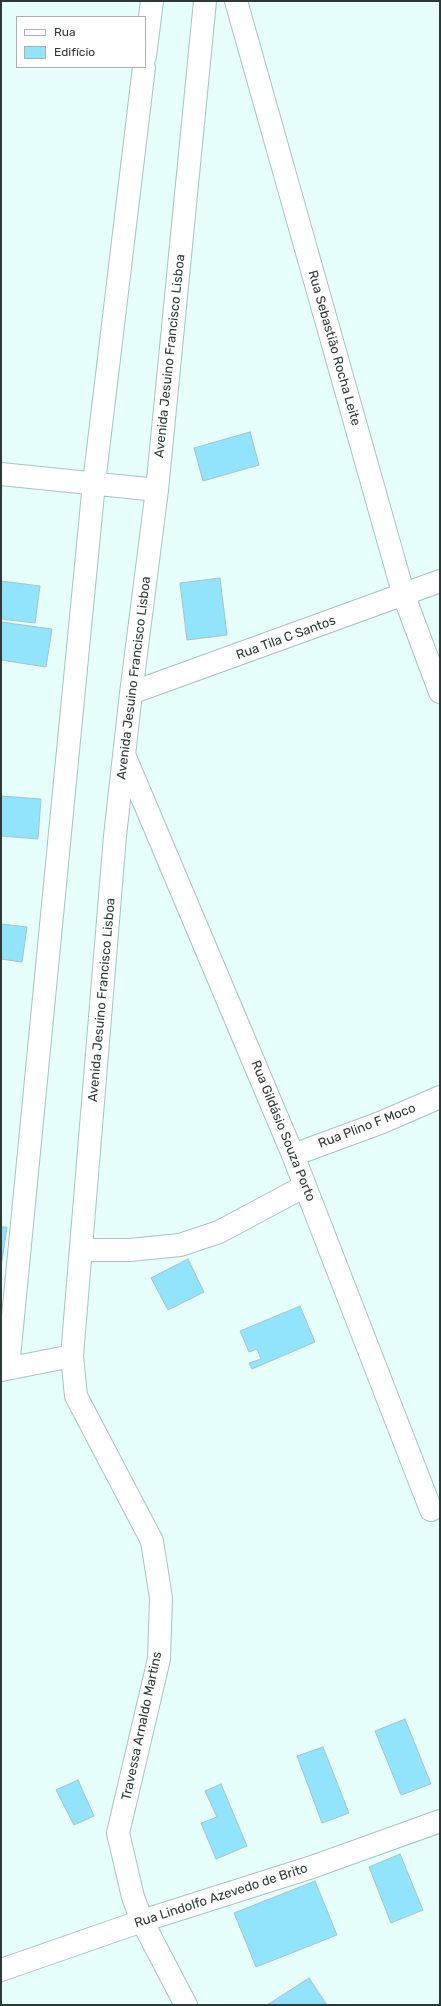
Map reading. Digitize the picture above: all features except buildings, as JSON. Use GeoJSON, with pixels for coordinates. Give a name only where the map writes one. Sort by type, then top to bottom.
{"type":"FeatureCollection","features":[{"type":"Feature","properties":{"kind":"street"},"geometry":{"type":"LineString","coordinates":[[146,48],[152,1]]}},
{"type":"Feature","properties":{"kind":"street","name":"Avenida Jesuino Francisco Lisboa"},"geometry":{"type":"LineString","coordinates":[[72,1356],[115,836],[131,693],[157,490],[205,1]]}},
{"type":"Feature","properties":{"kind":"street","name":"Rua Sebastião Rocha Leite"},"geometry":{"type":"LineString","coordinates":[[236,1],[404,596],[440,692]]}},
{"type":"Feature","properties":{"kind":"street"},"geometry":{"type":"LineString","coordinates":[[72,1356],[4,1369],[94,483],[144,68]]}},
{"type":"Feature","properties":{"kind":"street"},"geometry":{"type":"LineString","coordinates":[[1,474],[157,490]]}},
{"type":"Feature","properties":{"kind":"street","name":"Rua Tila C Santos"},"geometry":{"type":"LineString","coordinates":[[131,693],[404,596],[440,581]]}},
{"type":"Feature","properties":{"kind":"street","name":"Rua Gildásio Souza Porto"},"geometry":{"type":"LineString","coordinates":[[125,756],[306,1186],[432,1510]]}},
{"type":"Feature","properties":{"kind":"street","name":"Rua Plino F Moco"},"geometry":{"type":"LineString","coordinates":[[293,1155],[380,1123],[440,1096]]}},
{"type":"Feature","properties":{"kind":"street"},"geometry":{"type":"LineString","coordinates":[[81,1250],[130,1250],[180,1245],[220,1232],[306,1186]]}},
{"type":"Feature","properties":{"kind":"street","name":"Travessa Arnaldo Martins"},"geometry":{"type":"LineString","coordinates":[[72,1356],[76,1396],[152,1541],[161,1598],[159,1658],[118,1833],[133,1897],[142,1922],[186,2005]]}},
{"type":"Feature","properties":{"kind":"street","name":"Rua Lindolfo Azevedo de Brito"},"geometry":{"type":"LineString","coordinates":[[1,1970],[142,1922],[312,1867],[440,1821]]}}]}
